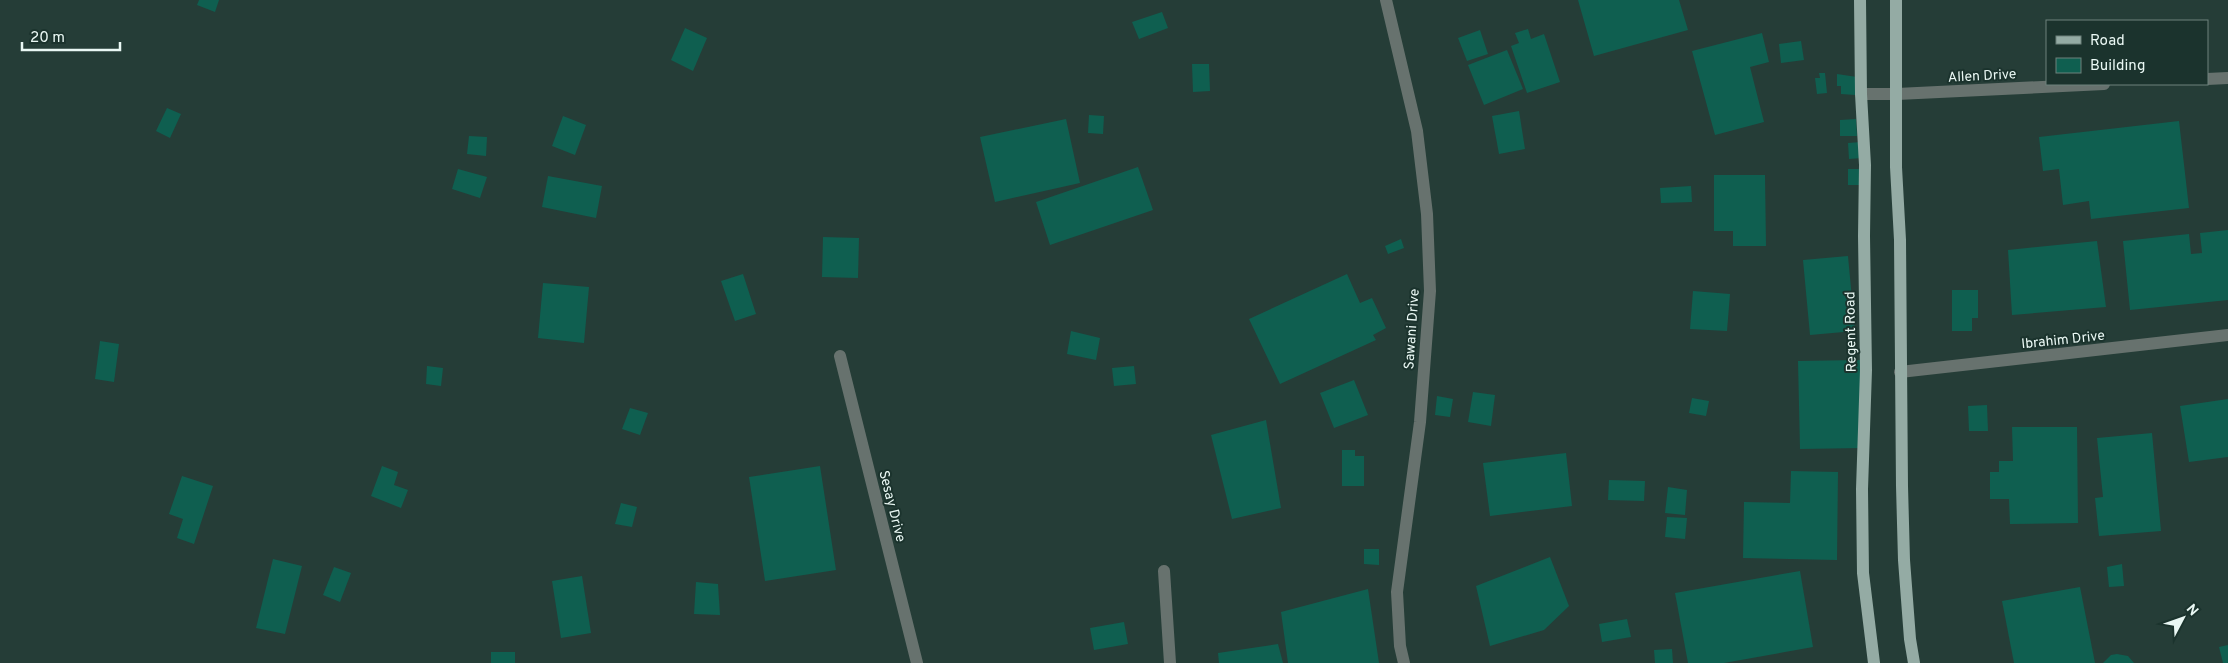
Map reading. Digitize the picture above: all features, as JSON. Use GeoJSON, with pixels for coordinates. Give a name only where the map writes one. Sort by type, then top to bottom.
{"type":"FeatureCollection","features":[{"type":"Feature","properties":{"kind":"main road","name":"Regent Road"},"geometry":{"type":"LineString","coordinates":[[1860,0],[1861,94],[1865,165],[1866,370],[1862,489],[1863,573],[1874,663]]}},
{"type":"Feature","properties":{"kind":"main road"},"geometry":{"type":"LineString","coordinates":[[1896,0],[1896,167],[1900,240],[1900,372],[1904,560],[1910,639],[1914,663]]}},
{"type":"Feature","properties":{"kind":"street","name":"Sawani Drive"},"geometry":{"type":"LineString","coordinates":[[1386,0],[1417,131],[1427,214],[1430,291],[1420,422],[1397,592],[1400,646],[1404,663]]}},
{"type":"Feature","properties":{"kind":"street"},"geometry":{"type":"LineString","coordinates":[[2208,79],[2228,78]]}},
{"type":"Feature","properties":{"kind":"street","name":"Allen Drive"},"geometry":{"type":"LineString","coordinates":[[1861,94],[2083,85]]}},
{"type":"Feature","properties":{"kind":"street","name":"Ibrahim Drive"},"geometry":{"type":"LineString","coordinates":[[1900,372],[2228,335]]}},
{"type":"Feature","properties":{"kind":"street","name":"Sesay Drive"},"geometry":{"type":"LineString","coordinates":[[840,356],[916,663]]}},
{"type":"Feature","properties":{"kind":"street"},"geometry":{"type":"LineString","coordinates":[[1164,571],[1170,663]]}},
{"type":"Feature","properties":{"kind":"building"},"geometry":{"type":"Polygon","coordinates":[[[199,0],[219,0],[215,12],[197,5],[199,0]]]}},
{"type":"Feature","properties":{"kind":"building"},"geometry":{"type":"Polygon","coordinates":[[[1578,0],[1679,0],[1688,30],[1594,56],[1578,0]]]}},
{"type":"Feature","properties":{"kind":"building"},"geometry":{"type":"Polygon","coordinates":[[[1162,12],[1168,28],[1139,39],[1132,22],[1162,12]]]}},
{"type":"Feature","properties":{"kind":"building"},"geometry":{"type":"Polygon","coordinates":[[[685,28],[707,38],[693,71],[671,60],[685,28]]]}},
{"type":"Feature","properties":{"kind":"building"},"geometry":{"type":"Polygon","coordinates":[[[1528,29],[1531,39],[1544,34],[1560,82],[1527,93],[1511,46],[1519,43],[1515,33],[1528,29]]]}},
{"type":"Feature","properties":{"kind":"building"},"geometry":{"type":"Polygon","coordinates":[[[1480,30],[1488,54],[1467,61],[1458,38],[1480,30]]]}},
{"type":"Feature","properties":{"kind":"building"},"geometry":{"type":"Polygon","coordinates":[[[1762,33],[1769,62],[1750,67],[1764,122],[1715,135],[1692,51],[1762,33]]]}},
{"type":"Feature","properties":{"kind":"building"},"geometry":{"type":"Polygon","coordinates":[[[1801,41],[1804,60],[1781,63],[1779,44],[1801,41]]]}},
{"type":"Feature","properties":{"kind":"building"},"geometry":{"type":"Polygon","coordinates":[[[1507,50],[1523,89],[1484,105],[1468,65],[1507,50]]]}},
{"type":"Feature","properties":{"kind":"building"},"geometry":{"type":"Polygon","coordinates":[[[1192,64],[1209,64],[1210,91],[1193,92],[1192,64]]]}},
{"type":"Feature","properties":{"kind":"building"},"geometry":{"type":"Polygon","coordinates":[[[1819,73],[1825,73],[1827,93],[1817,94],[1815,78],[1820,78],[1819,73]]]}},
{"type":"Feature","properties":{"kind":"building"},"geometry":{"type":"Polygon","coordinates":[[[1837,74],[1857,77],[1855,95],[1841,94],[1841,86],[1837,86],[1837,74]]]}},
{"type":"Feature","properties":{"kind":"building"},"geometry":{"type":"Polygon","coordinates":[[[167,108],[181,114],[170,138],[156,131],[167,108]]]}},
{"type":"Feature","properties":{"kind":"building"},"geometry":{"type":"Polygon","coordinates":[[[1519,111],[1525,149],[1499,154],[1492,116],[1519,111]]]}},
{"type":"Feature","properties":{"kind":"building"},"geometry":{"type":"Polygon","coordinates":[[[1089,115],[1104,116],[1103,134],[1088,133],[1089,115]]]}},
{"type":"Feature","properties":{"kind":"building"},"geometry":{"type":"Polygon","coordinates":[[[563,116],[586,125],[575,155],[552,146],[563,116]]]}},
{"type":"Feature","properties":{"kind":"building"},"geometry":{"type":"Polygon","coordinates":[[[1066,119],[1080,183],[995,202],[980,137],[1066,119]]]}},
{"type":"Feature","properties":{"kind":"building"},"geometry":{"type":"Polygon","coordinates":[[[1856,119],[1857,136],[1840,136],[1840,120],[1856,119]]]}},
{"type":"Feature","properties":{"kind":"building"},"geometry":{"type":"Polygon","coordinates":[[[2179,121],[2189,208],[2091,219],[2089,201],[2063,205],[2059,169],[2043,171],[2039,137],[2179,121]]]}},
{"type":"Feature","properties":{"kind":"building"},"geometry":{"type":"Polygon","coordinates":[[[469,136],[487,137],[486,156],[467,154],[469,136]]]}},
{"type":"Feature","properties":{"kind":"building"},"geometry":{"type":"Polygon","coordinates":[[[1861,142],[1862,158],[1849,159],[1848,143],[1861,142]]]}},
{"type":"Feature","properties":{"kind":"building"},"geometry":{"type":"Polygon","coordinates":[[[1138,167],[1153,210],[1050,245],[1036,202],[1138,167]]]}},
{"type":"Feature","properties":{"kind":"building"},"geometry":{"type":"Polygon","coordinates":[[[458,169],[487,177],[480,198],[452,189],[458,169]]]}},
{"type":"Feature","properties":{"kind":"building"},"geometry":{"type":"Polygon","coordinates":[[[1848,169],[1861,169],[1861,185],[1848,185],[1848,169]]]}},
{"type":"Feature","properties":{"kind":"building"},"geometry":{"type":"Polygon","coordinates":[[[1714,175],[1765,175],[1766,246],[1733,246],[1733,231],[1714,231],[1714,175]]]}},
{"type":"Feature","properties":{"kind":"building"},"geometry":{"type":"Polygon","coordinates":[[[548,176],[602,186],[596,218],[542,207],[548,176]]]}},
{"type":"Feature","properties":{"kind":"building"},"geometry":{"type":"Polygon","coordinates":[[[1691,186],[1692,202],[1661,203],[1660,188],[1691,186]]]}},
{"type":"Feature","properties":{"kind":"building"},"geometry":{"type":"Polygon","coordinates":[[[2228,230],[2228,300],[2130,310],[2123,241],[2189,234],[2191,254],[2202,253],[2200,233],[2228,230]]]}},
{"type":"Feature","properties":{"kind":"building"},"geometry":{"type":"Polygon","coordinates":[[[823,237],[859,238],[858,278],[822,277],[823,237]]]}},
{"type":"Feature","properties":{"kind":"building"},"geometry":{"type":"Polygon","coordinates":[[[1401,239],[1404,248],[1388,254],[1385,246],[1401,239]]]}},
{"type":"Feature","properties":{"kind":"building"},"geometry":{"type":"Polygon","coordinates":[[[2097,241],[2106,307],[2012,315],[2008,250],[2097,241]]]}},
{"type":"Feature","properties":{"kind":"building"},"geometry":{"type":"Polygon","coordinates":[[[1848,256],[1855,331],[1810,335],[1803,260],[1848,256]]]}},
{"type":"Feature","properties":{"kind":"building"},"geometry":{"type":"Polygon","coordinates":[[[743,274],[756,314],[735,321],[721,281],[743,274]]]}},
{"type":"Feature","properties":{"kind":"building"},"geometry":{"type":"Polygon","coordinates":[[[1347,274],[1360,303],[1372,298],[1386,328],[1373,335],[1376,340],[1280,384],[1249,319],[1347,274]]]}},
{"type":"Feature","properties":{"kind":"building"},"geometry":{"type":"Polygon","coordinates":[[[543,283],[589,287],[584,343],[538,338],[543,283]]]}},
{"type":"Feature","properties":{"kind":"building"},"geometry":{"type":"Polygon","coordinates":[[[1952,290],[1978,290],[1978,318],[1972,318],[1972,331],[1952,331],[1952,290]]]}},
{"type":"Feature","properties":{"kind":"building"},"geometry":{"type":"Polygon","coordinates":[[[1693,291],[1730,294],[1727,331],[1690,329],[1693,291]]]}},
{"type":"Feature","properties":{"kind":"building"},"geometry":{"type":"Polygon","coordinates":[[[1071,331],[1100,338],[1096,360],[1067,354],[1071,331]]]}},
{"type":"Feature","properties":{"kind":"building"},"geometry":{"type":"Polygon","coordinates":[[[100,341],[119,344],[114,382],[95,379],[100,341]]]}},
{"type":"Feature","properties":{"kind":"building"},"geometry":{"type":"Polygon","coordinates":[[[1860,360],[1862,448],[1800,449],[1798,361],[1860,360]]]}},
{"type":"Feature","properties":{"kind":"building"},"geometry":{"type":"Polygon","coordinates":[[[427,366],[443,368],[441,386],[426,384],[427,366]]]}},
{"type":"Feature","properties":{"kind":"building"},"geometry":{"type":"Polygon","coordinates":[[[1134,366],[1136,384],[1114,386],[1112,368],[1134,366]]]}},
{"type":"Feature","properties":{"kind":"building"},"geometry":{"type":"Polygon","coordinates":[[[1354,380],[1368,415],[1334,428],[1320,393],[1354,380]]]}},
{"type":"Feature","properties":{"kind":"building"},"geometry":{"type":"Polygon","coordinates":[[[1473,392],[1495,395],[1491,426],[1468,422],[1473,392]]]}},
{"type":"Feature","properties":{"kind":"building"},"geometry":{"type":"Polygon","coordinates":[[[1437,396],[1453,399],[1450,417],[1435,415],[1437,396]]]}},
{"type":"Feature","properties":{"kind":"building"},"geometry":{"type":"Polygon","coordinates":[[[1692,398],[1709,401],[1706,416],[1689,413],[1692,398]]]}},
{"type":"Feature","properties":{"kind":"building"},"geometry":{"type":"Polygon","coordinates":[[[2228,399],[2228,457],[2189,462],[2180,406],[2228,399]]]}},
{"type":"Feature","properties":{"kind":"building"},"geometry":{"type":"Polygon","coordinates":[[[1987,405],[1988,431],[1969,431],[1968,406],[1987,405]]]}},
{"type":"Feature","properties":{"kind":"building"},"geometry":{"type":"Polygon","coordinates":[[[630,408],[648,413],[640,435],[622,429],[630,408]]]}},
{"type":"Feature","properties":{"kind":"building"},"geometry":{"type":"Polygon","coordinates":[[[1266,420],[1281,508],[1232,519],[1211,435],[1266,420]]]}},
{"type":"Feature","properties":{"kind":"building"},"geometry":{"type":"Polygon","coordinates":[[[2012,427],[2077,427],[2078,523],[2010,524],[2009,499],[1990,499],[1990,472],[1999,472],[1999,461],[2013,461],[2012,427]]]}},
{"type":"Feature","properties":{"kind":"building"},"geometry":{"type":"Polygon","coordinates":[[[2152,433],[2161,531],[2099,536],[2095,498],[2103,497],[2097,438],[2152,433]]]}},
{"type":"Feature","properties":{"kind":"building"},"geometry":{"type":"Polygon","coordinates":[[[1342,450],[1355,450],[1355,456],[1364,456],[1364,486],[1342,486],[1342,450]]]}},
{"type":"Feature","properties":{"kind":"building"},"geometry":{"type":"Polygon","coordinates":[[[1566,453],[1572,506],[1490,516],[1483,463],[1566,453]]]}},
{"type":"Feature","properties":{"kind":"building"},"geometry":{"type":"Polygon","coordinates":[[[382,466],[398,472],[394,485],[408,490],[401,508],[371,496],[382,466]]]}},
{"type":"Feature","properties":{"kind":"building"},"geometry":{"type":"Polygon","coordinates":[[[820,466],[836,570],[765,581],[749,477],[820,466]]]}},
{"type":"Feature","properties":{"kind":"building"},"geometry":{"type":"Polygon","coordinates":[[[1791,471],[1838,472],[1837,560],[1743,558],[1744,502],[1790,503],[1791,471]]]}},
{"type":"Feature","properties":{"kind":"building"},"geometry":{"type":"Polygon","coordinates":[[[182,476],[213,486],[194,544],[177,538],[183,519],[169,514],[182,476]]]}},
{"type":"Feature","properties":{"kind":"building"},"geometry":{"type":"Polygon","coordinates":[[[1609,480],[1645,481],[1644,501],[1608,500],[1609,480]]]}},
{"type":"Feature","properties":{"kind":"building"},"geometry":{"type":"Polygon","coordinates":[[[1668,487],[1687,490],[1685,515],[1665,513],[1668,487]]]}},
{"type":"Feature","properties":{"kind":"building"},"geometry":{"type":"Polygon","coordinates":[[[621,503],[637,507],[632,527],[615,524],[621,503]]]}},
{"type":"Feature","properties":{"kind":"building"},"geometry":{"type":"Polygon","coordinates":[[[1667,517],[1687,518],[1685,539],[1665,537],[1667,517]]]}},
{"type":"Feature","properties":{"kind":"building"},"geometry":{"type":"Polygon","coordinates":[[[1364,549],[1379,549],[1379,565],[1364,564],[1364,549]]]}},
{"type":"Feature","properties":{"kind":"building"},"geometry":{"type":"Polygon","coordinates":[[[1550,557],[1569,606],[1544,630],[1490,646],[1476,586],[1550,557]]]}},
{"type":"Feature","properties":{"kind":"building"},"geometry":{"type":"Polygon","coordinates":[[[273,559],[302,566],[285,634],[256,628],[273,559]]]}},
{"type":"Feature","properties":{"kind":"building"},"geometry":{"type":"Polygon","coordinates":[[[2122,564],[2124,586],[2109,587],[2107,567],[2122,564]]]}},
{"type":"Feature","properties":{"kind":"building"},"geometry":{"type":"Polygon","coordinates":[[[334,567],[351,573],[340,602],[323,595],[334,567]]]}},
{"type":"Feature","properties":{"kind":"building"},"geometry":{"type":"Polygon","coordinates":[[[1800,571],[1813,647],[1724,663],[1688,663],[1675,593],[1800,571]]]}},
{"type":"Feature","properties":{"kind":"building"},"geometry":{"type":"Polygon","coordinates":[[[582,576],[591,633],[561,638],[552,581],[582,576]]]}},
{"type":"Feature","properties":{"kind":"building"},"geometry":{"type":"Polygon","coordinates":[[[696,582],[718,584],[720,615],[694,614],[696,582]]]}},
{"type":"Feature","properties":{"kind":"building"},"geometry":{"type":"Polygon","coordinates":[[[2080,587],[2095,663],[2014,663],[2002,601],[2080,587]]]}},
{"type":"Feature","properties":{"kind":"building"},"geometry":{"type":"Polygon","coordinates":[[[1368,589],[1379,663],[1288,663],[1281,612],[1368,589]]]}},
{"type":"Feature","properties":{"kind":"building"},"geometry":{"type":"Polygon","coordinates":[[[1627,619],[1631,637],[1602,642],[1599,624],[1627,619]]]}},
{"type":"Feature","properties":{"kind":"building"},"geometry":{"type":"Polygon","coordinates":[[[1124,622],[1128,644],[1094,650],[1090,628],[1124,622]]]}},
{"type":"Feature","properties":{"kind":"building"},"geometry":{"type":"Polygon","coordinates":[[[1278,644],[1283,663],[1219,663],[1218,653],[1278,644]]]}},
{"type":"Feature","properties":{"kind":"building"},"geometry":{"type":"Polygon","coordinates":[[[2228,645],[2228,663],[2223,663],[2219,647],[2228,645]]]}},
{"type":"Feature","properties":{"kind":"building"},"geometry":{"type":"Polygon","coordinates":[[[1672,649],[1673,663],[1655,663],[1654,650],[1672,649]]]}},
{"type":"Feature","properties":{"kind":"building"},"geometry":{"type":"Polygon","coordinates":[[[491,652],[515,652],[515,663],[491,663],[491,652]]]}},
{"type":"Feature","properties":{"kind":"building"},"geometry":{"type":"Polygon","coordinates":[[[2111,655],[2128,656],[2134,663],[2103,663],[2111,655]]]}}]}
